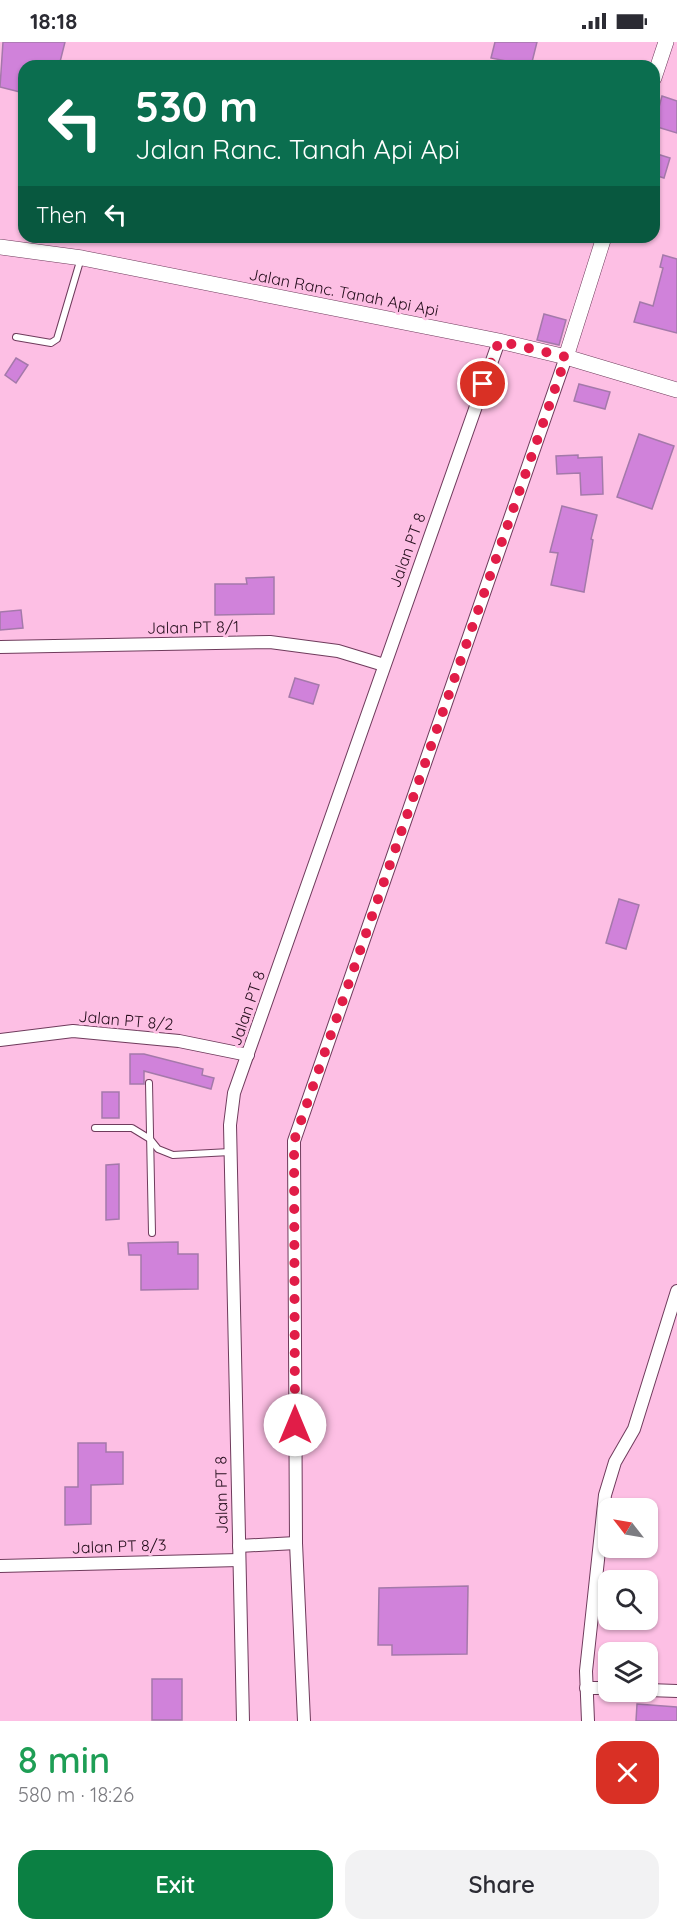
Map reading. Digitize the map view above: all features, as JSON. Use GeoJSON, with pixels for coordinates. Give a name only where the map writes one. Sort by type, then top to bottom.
{"type":"FeatureCollection","features":[{"type":"Feature","properties":{"kind":"street"},"geometry":{"type":"LineString","coordinates":[[660,60],[666,42]]}},
{"type":"Feature","properties":{"kind":"street"},"geometry":{"type":"LineString","coordinates":[[304,1721],[296,1543],[294,1141],[566,357],[602,243]]}},
{"type":"Feature","properties":{"kind":"street","name":"Jalan Ranc. Tanah Api Api"},"geometry":{"type":"LineString","coordinates":[[0,247],[82,258],[499,341],[566,357],[677,390]]}},
{"type":"Feature","properties":{"kind":"street","name":"Jalan PT 8"},"geometry":{"type":"LineString","coordinates":[[243,1721],[230,1152],[234,1092],[499,341]]}},
{"type":"Feature","properties":{"kind":"street","name":"Jalan PT 8/1"},"geometry":{"type":"LineString","coordinates":[[0,647],[270,642],[338,651],[384,665]]}},
{"type":"Feature","properties":{"kind":"street","name":"Jalan PT 8/2"},"geometry":{"type":"LineString","coordinates":[[0,1040],[73,1031],[179,1041],[248,1055]]}},
{"type":"Feature","properties":{"kind":"street"},"geometry":{"type":"LineString","coordinates":[[588,1721],[586,1671],[605,1495],[615,1462],[634,1429],[677,1291]]}},
{"type":"Feature","properties":{"kind":"street"},"geometry":{"type":"LineString","coordinates":[[239,1546],[296,1543]]}},
{"type":"Feature","properties":{"kind":"street","name":"Jalan PT 8/3"},"geometry":{"type":"LineString","coordinates":[[0,1566],[239,1560]]}},
{"type":"Feature","properties":{"kind":"street"},"geometry":{"type":"LineString","coordinates":[[586,1688],[598,1688]]}},
{"type":"Feature","properties":{"kind":"street"},"geometry":{"type":"LineString","coordinates":[[658,1690],[677,1691]]}},
{"type":"Feature","properties":{"kind":"lane"},"geometry":{"type":"LineString","coordinates":[[16,337],[51,343],[57,339],[82,258]]}},
{"type":"Feature","properties":{"kind":"lane"},"geometry":{"type":"LineString","coordinates":[[149,1083],[152,1233]]}},
{"type":"Feature","properties":{"kind":"lane"},"geometry":{"type":"LineString","coordinates":[[94,1128],[132,1128],[150,1139],[158,1149],[173,1155],[230,1152]]}},
{"type":"Feature","properties":{"kind":"building"},"geometry":{"type":"Polygon","coordinates":[[[3,42],[65,42],[60,60],[18,60],[18,92],[0,87],[3,42]]]}},
{"type":"Feature","properties":{"kind":"building"},"geometry":{"type":"Polygon","coordinates":[[[495,42],[537,42],[532,60],[491,58],[495,42]]]}},
{"type":"Feature","properties":{"kind":"building"},"geometry":{"type":"Polygon","coordinates":[[[662,96],[677,101],[677,133],[660,128],[662,96]]]}},
{"type":"Feature","properties":{"kind":"building"},"geometry":{"type":"Polygon","coordinates":[[[660,155],[670,158],[664,178],[660,177],[660,155]]]}},
{"type":"Feature","properties":{"kind":"building"},"geometry":{"type":"Polygon","coordinates":[[[663,255],[677,259],[677,333],[634,322],[640,302],[653,306],[663,268],[660,267],[663,255]]]}},
{"type":"Feature","properties":{"kind":"building"},"geometry":{"type":"Polygon","coordinates":[[[544,314],[566,320],[559,345],[537,340],[544,314]]]}},
{"type":"Feature","properties":{"kind":"building"},"geometry":{"type":"Polygon","coordinates":[[[16,358],[28,365],[16,383],[5,375],[16,358]]]}},
{"type":"Feature","properties":{"kind":"building"},"geometry":{"type":"Polygon","coordinates":[[[579,384],[610,392],[605,409],[574,401],[579,384]]]}},
{"type":"Feature","properties":{"kind":"building"},"geometry":{"type":"Polygon","coordinates":[[[639,434],[674,446],[652,509],[617,497],[639,434]]]}},
{"type":"Feature","properties":{"kind":"building"},"geometry":{"type":"Polygon","coordinates":[[[578,455],[578,458],[602,457],[603,494],[581,495],[580,473],[557,474],[556,456],[578,455]]]}},
{"type":"Feature","properties":{"kind":"building"},"geometry":{"type":"Polygon","coordinates":[[[562,506],[597,515],[591,539],[593,540],[584,592],[551,585],[558,553],[550,552],[562,506]]]}},
{"type":"Feature","properties":{"kind":"building"},"geometry":{"type":"Polygon","coordinates":[[[274,577],[274,614],[215,615],[215,584],[247,584],[246,578],[274,577]]]}},
{"type":"Feature","properties":{"kind":"building"},"geometry":{"type":"Polygon","coordinates":[[[21,610],[23,628],[0,630],[0,612],[21,610]]]}},
{"type":"Feature","properties":{"kind":"building"},"geometry":{"type":"Polygon","coordinates":[[[295,678],[319,685],[313,704],[289,697],[295,678]]]}},
{"type":"Feature","properties":{"kind":"building"},"geometry":{"type":"Polygon","coordinates":[[[619,899],[639,905],[626,949],[606,943],[619,899]]]}},
{"type":"Feature","properties":{"kind":"building"},"geometry":{"type":"Polygon","coordinates":[[[130,1054],[144,1054],[203,1069],[202,1075],[214,1078],[211,1089],[144,1071],[144,1084],[130,1084],[130,1054]]]}},
{"type":"Feature","properties":{"kind":"building"},"geometry":{"type":"Polygon","coordinates":[[[102,1092],[119,1092],[119,1118],[102,1118],[102,1092]]]}},
{"type":"Feature","properties":{"kind":"building"},"geometry":{"type":"Polygon","coordinates":[[[119,1164],[119,1219],[106,1220],[106,1165],[119,1164]]]}},
{"type":"Feature","properties":{"kind":"building"},"geometry":{"type":"Polygon","coordinates":[[[178,1242],[178,1254],[198,1254],[198,1289],[141,1290],[141,1255],[129,1255],[128,1243],[178,1242]]]}},
{"type":"Feature","properties":{"kind":"building"},"geometry":{"type":"Polygon","coordinates":[[[78,1443],[106,1443],[106,1452],[123,1452],[123,1484],[91,1485],[91,1524],[65,1525],[65,1487],[78,1487],[78,1443]]]}},
{"type":"Feature","properties":{"kind":"building"},"geometry":{"type":"Polygon","coordinates":[[[468,1586],[467,1654],[392,1655],[392,1645],[378,1645],[379,1588],[468,1586]]]}},
{"type":"Feature","properties":{"kind":"building"},"geometry":{"type":"Polygon","coordinates":[[[152,1679],[182,1679],[182,1720],[152,1720],[152,1679]]]}},
{"type":"Feature","properties":{"kind":"building"},"geometry":{"type":"Polygon","coordinates":[[[637,1704],[677,1707],[677,1721],[636,1721],[637,1704]]]}},
{"type":"Feature","properties":{"kind":"route"},"geometry":{"type":"LineString","coordinates":[[295,1425],[294,1141],[566,357],[499,341],[483,384]]}}]}
